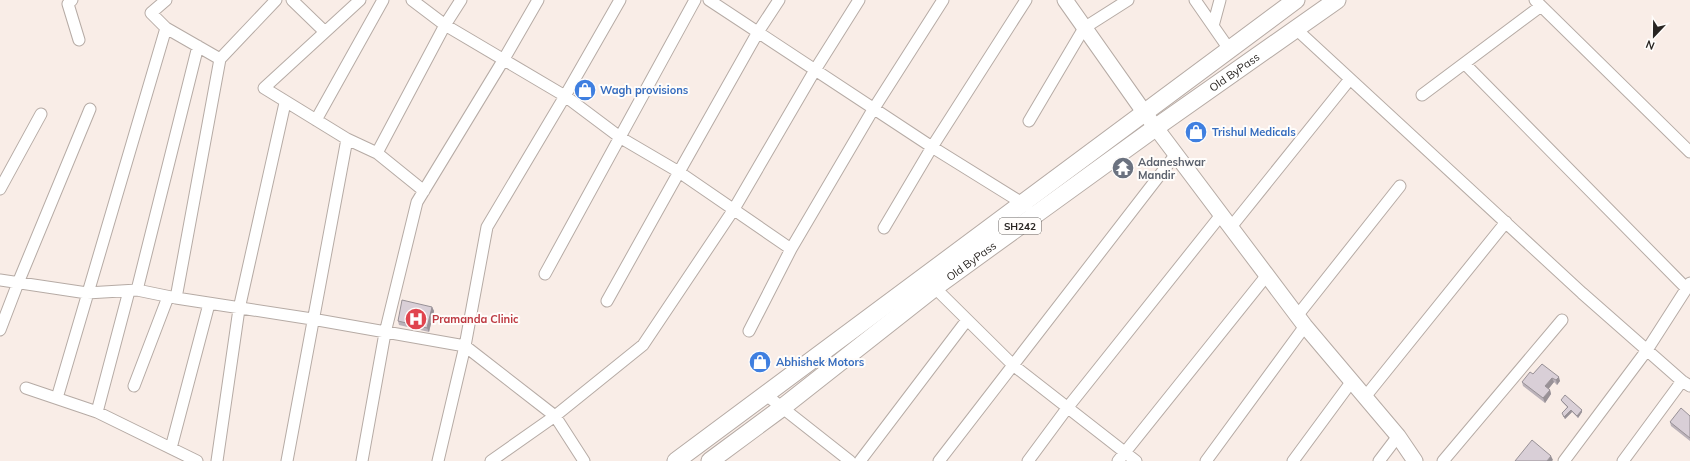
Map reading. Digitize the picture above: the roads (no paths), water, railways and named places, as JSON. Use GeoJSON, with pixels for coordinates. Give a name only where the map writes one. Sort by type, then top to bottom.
{"type":"FeatureCollection","features":[{"type":"Feature","properties":{"kind":"main road"},"geometry":{"type":"LineString","coordinates":[[1065,0],[1144,112],[1266,275],[1301,321],[1398,436],[1415,461]]}},
{"type":"Feature","properties":{"kind":"main road","name":"Old ByPass"},"geometry":{"type":"LineString","coordinates":[[710,461],[783,407],[1022,202],[1296,0]]}},
{"type":"Feature","properties":{"kind":"main road","name":"Old ByPass"},"geometry":{"type":"LineString","coordinates":[[676,461],[765,394],[929,282],[1037,214],[1337,0]]}},
{"type":"Feature","properties":{"kind":"street"},"geometry":{"type":"LineString","coordinates":[[72,0],[68,4],[79,40]]}},
{"type":"Feature","properties":{"kind":"street"},"geometry":{"type":"LineString","coordinates":[[166,0],[151,13],[166,28],[220,59]]}},
{"type":"Feature","properties":{"kind":"street"},"geometry":{"type":"LineString","coordinates":[[134,386],[172,298],[220,59],[276,0]]}},
{"type":"Feature","properties":{"kind":"street"},"geometry":{"type":"LineString","coordinates":[[292,0],[324,31]]}},
{"type":"Feature","properties":{"kind":"street"},"geometry":{"type":"LineString","coordinates":[[360,0],[324,31],[264,88],[285,103],[347,139],[377,153],[424,191]]}},
{"type":"Feature","properties":{"kind":"street"},"geometry":{"type":"LineString","coordinates":[[316,120],[383,0]]}},
{"type":"Feature","properties":{"kind":"street"},"geometry":{"type":"LineString","coordinates":[[412,0],[445,25],[565,96],[620,138],[679,172],[791,249]]}},
{"type":"Feature","properties":{"kind":"street"},"geometry":{"type":"LineString","coordinates":[[377,153],[445,25],[461,0]]}},
{"type":"Feature","properties":{"kind":"street"},"geometry":{"type":"LineString","coordinates":[[362,461],[385,333],[417,202],[538,0]]}},
{"type":"Feature","properties":{"kind":"street"},"geometry":{"type":"LineString","coordinates":[[438,461],[465,346],[488,227],[620,0]]}},
{"type":"Feature","properties":{"kind":"street"},"geometry":{"type":"LineString","coordinates":[[545,274],[695,0]]}},
{"type":"Feature","properties":{"kind":"street"},"geometry":{"type":"LineString","coordinates":[[709,0],[932,147],[1022,202],[1037,214]]}},
{"type":"Feature","properties":{"kind":"street"},"geometry":{"type":"LineString","coordinates":[[607,301],[758,32],[779,0]]}},
{"type":"Feature","properties":{"kind":"street"},"geometry":{"type":"LineString","coordinates":[[491,461],[555,416],[643,345],[734,209],[815,70],[859,0]]}},
{"type":"Feature","properties":{"kind":"street"},"geometry":{"type":"LineString","coordinates":[[749,331],[791,249],[874,108],[943,0]]}},
{"type":"Feature","properties":{"kind":"street"},"geometry":{"type":"LineString","coordinates":[[884,228],[932,147],[1026,0]]}},
{"type":"Feature","properties":{"kind":"street"},"geometry":{"type":"LineString","coordinates":[[1029,121],[1084,28],[1128,0]]}},
{"type":"Feature","properties":{"kind":"street"},"geometry":{"type":"LineString","coordinates":[[1195,0],[1229,49]]}},
{"type":"Feature","properties":{"kind":"street"},"geometry":{"type":"LineString","coordinates":[[1213,26],[1220,0]]}},
{"type":"Feature","properties":{"kind":"street"},"geometry":{"type":"LineString","coordinates":[[1422,95],[1465,64],[1538,3],[1690,152]]}},
{"type":"Feature","properties":{"kind":"street"},"geometry":{"type":"LineString","coordinates":[[57,398],[166,28]]}},
{"type":"Feature","properties":{"kind":"street"},"geometry":{"type":"LineString","coordinates":[[1296,29],[1582,293],[1686,383],[1623,461]]}},
{"type":"Feature","properties":{"kind":"street"},"geometry":{"type":"LineString","coordinates":[[96,412],[133,290],[198,46]]}},
{"type":"Feature","properties":{"kind":"street"},"geometry":{"type":"LineString","coordinates":[[1465,64],[1688,285],[1647,350],[1564,461]]}},
{"type":"Feature","properties":{"kind":"street"},"geometry":{"type":"LineString","coordinates":[[1231,227],[1350,79]]}},
{"type":"Feature","properties":{"kind":"street"},"geometry":{"type":"LineString","coordinates":[[217,461],[239,309],[285,103]]}},
{"type":"Feature","properties":{"kind":"street"},"geometry":{"type":"LineString","coordinates":[[0,330],[90,109]]}},
{"type":"Feature","properties":{"kind":"street"},"geometry":{"type":"LineString","coordinates":[[0,189],[41,114]]}},
{"type":"Feature","properties":{"kind":"street"},"geometry":{"type":"LineString","coordinates":[[287,461],[312,320],[347,139]]}},
{"type":"Feature","properties":{"kind":"street"},"geometry":{"type":"LineString","coordinates":[[939,461],[1176,154]]}},
{"type":"Feature","properties":{"kind":"street"},"geometry":{"type":"LineString","coordinates":[[1206,461],[1301,321],[1400,186]]}},
{"type":"Feature","properties":{"kind":"street"},"geometry":{"type":"LineString","coordinates":[[1028,461],[1068,407],[1221,215]]}},
{"type":"Feature","properties":{"kind":"street"},"geometry":{"type":"LineString","coordinates":[[1365,397],[1506,222]]}},
{"type":"Feature","properties":{"kind":"street"},"geometry":{"type":"LineString","coordinates":[[1122,457],[1266,275]]}},
{"type":"Feature","properties":{"kind":"street"},"geometry":{"type":"LineString","coordinates":[[0,280],[87,292],[133,290],[172,298],[465,346],[555,416],[584,461]]}},
{"type":"Feature","properties":{"kind":"street"},"geometry":{"type":"LineString","coordinates":[[929,282],[1014,365],[1068,407],[1122,457],[1136,461]]}},
{"type":"Feature","properties":{"kind":"street"},"geometry":{"type":"LineString","coordinates":[[171,448],[209,304]]}},
{"type":"Feature","properties":{"kind":"street"},"geometry":{"type":"LineString","coordinates":[[860,461],[967,320]]}},
{"type":"Feature","properties":{"kind":"street"},"geometry":{"type":"LineString","coordinates":[[1443,461],[1562,320]]}},
{"type":"Feature","properties":{"kind":"street"},"geometry":{"type":"LineString","coordinates":[[1293,461],[1352,381]]}},
{"type":"Feature","properties":{"kind":"street"},"geometry":{"type":"LineString","coordinates":[[26,388],[96,412],[197,461]]}},
{"type":"Feature","properties":{"kind":"street"},"geometry":{"type":"LineString","coordinates":[[765,394],[850,461]]}},
{"type":"Feature","properties":{"kind":"street"},"geometry":{"type":"LineString","coordinates":[[1379,461],[1398,436]]}},
{"type":"Feature","properties":{"kind":"place","name":"Wagh provisions"},"geometry":{"type":"Point","coordinates":[585,90]}},
{"type":"Feature","properties":{"kind":"place","name":"Trishul Medicals"},"geometry":{"type":"Point","coordinates":[1196,132]}},
{"type":"Feature","properties":{"kind":"place","name":"Adaneshwar Mandir"},"geometry":{"type":"Point","coordinates":[1123,168]}},
{"type":"Feature","properties":{"kind":"place","name":"Pramanda Clinic"},"geometry":{"type":"Point","coordinates":[416,319]}},
{"type":"Feature","properties":{"kind":"place","name":"Abhishek Motors"},"geometry":{"type":"Point","coordinates":[760,362]}}]}
